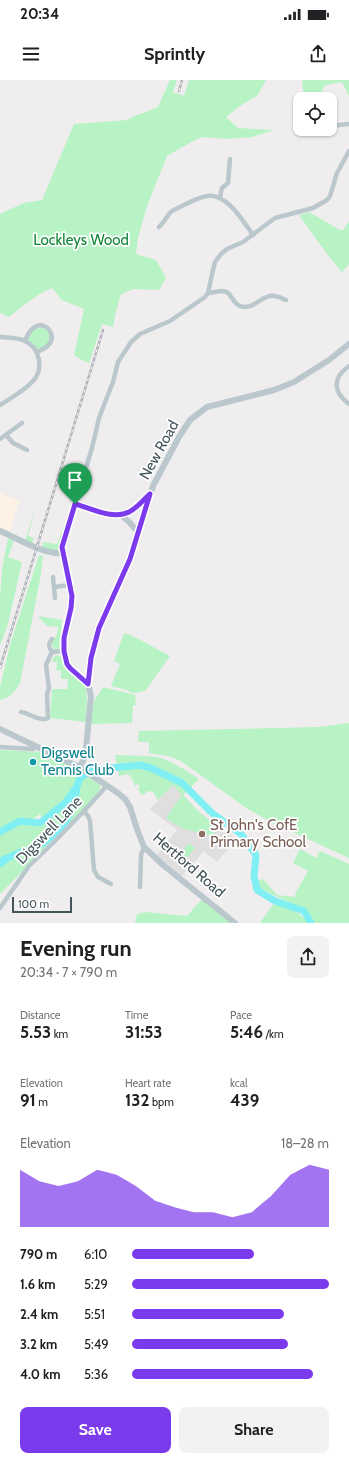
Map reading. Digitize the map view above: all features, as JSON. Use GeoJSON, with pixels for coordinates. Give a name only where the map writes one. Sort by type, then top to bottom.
{"type":"FeatureCollection","features":[{"type":"Feature","properties":{"kind":"street"},"geometry":{"type":"LineString","coordinates":[[337,125],[349,124]]}},
{"type":"Feature","properties":{"kind":"street"},"geometry":{"type":"LineString","coordinates":[[88,684],[67,664],[64,651],[65,632],[71,608],[72,596],[62,547],[92,448],[99,418],[112,384],[118,362],[131,342],[140,334],[170,321],[186,309],[201,301],[208,293],[213,270],[218,257],[227,249],[244,242],[276,218],[313,208],[327,200],[330,196],[337,173],[349,151]]}},
{"type":"Feature","properties":{"kind":"street"},"geometry":{"type":"LineString","coordinates":[[220,198],[222,188],[228,183],[230,160]]}},
{"type":"Feature","properties":{"kind":"street"},"geometry":{"type":"LineString","coordinates":[[159,227],[165,222],[169,213],[172,211],[189,202],[208,196],[220,198],[227,203],[253,235]]}},
{"type":"Feature","properties":{"kind":"street"},"geometry":{"type":"LineString","coordinates":[[208,293],[227,292],[235,302],[242,306],[254,305],[264,298],[271,296],[277,296],[286,300]]}},
{"type":"Feature","properties":{"kind":"street"},"geometry":{"type":"LineString","coordinates":[[25,341],[33,327],[41,325],[48,328],[51,335],[51,342],[37,352]]}},
{"type":"Feature","properties":{"kind":"street"},"geometry":{"type":"LineString","coordinates":[[0,337],[16,338],[25,341],[32,346],[37,352],[39,366],[35,379],[28,386],[0,405]]}},
{"type":"Feature","properties":{"kind":"street","name":"New Road"},"geometry":{"type":"LineString","coordinates":[[79,767],[85,752],[91,699],[88,684],[91,658],[99,628],[130,559],[150,494],[184,429],[190,420],[207,407],[274,390],[294,382],[328,360],[349,344]]}},
{"type":"Feature","properties":{"kind":"street"},"geometry":{"type":"LineString","coordinates":[[349,366],[341,372],[337,381],[337,386],[340,396],[349,404]]}},
{"type":"Feature","properties":{"kind":"street"},"geometry":{"type":"LineString","coordinates":[[0,439],[22,423]]}},
{"type":"Feature","properties":{"kind":"street"},"geometry":{"type":"LineString","coordinates":[[6,435],[13,444],[27,450]]}},
{"type":"Feature","properties":{"kind":"street"},"geometry":{"type":"LineString","coordinates":[[75,504],[111,515],[121,515],[134,509],[150,494]]}},
{"type":"Feature","properties":{"kind":"street"},"geometry":{"type":"LineString","coordinates":[[121,515],[134,526],[138,532]]}},
{"type":"Feature","properties":{"kind":"street"},"geometry":{"type":"LineString","coordinates":[[0,531],[44,550],[57,554],[63,553]]}},
{"type":"Feature","properties":{"kind":"street"},"geometry":{"type":"LineString","coordinates":[[53,577],[55,598]]}},
{"type":"Feature","properties":{"kind":"street"},"geometry":{"type":"LineString","coordinates":[[55,587],[69,585]]}},
{"type":"Feature","properties":{"kind":"street"},"geometry":{"type":"LineString","coordinates":[[20,712],[26,712],[41,719],[48,718],[47,694],[49,688],[46,665],[52,652],[49,645],[52,639]]}},
{"type":"Feature","properties":{"kind":"street"},"geometry":{"type":"LineString","coordinates":[[52,652],[64,651]]}},
{"type":"Feature","properties":{"kind":"street","name":"Hertford Road"},"geometry":{"type":"LineString","coordinates":[[0,730],[79,767],[118,792],[130,807],[136,829],[144,847],[163,865],[235,923]]}},
{"type":"Feature","properties":{"kind":"street"},"geometry":{"type":"LineString","coordinates":[[0,747],[33,749],[36,747]]}},
{"type":"Feature","properties":{"kind":"street"},"geometry":{"type":"LineString","coordinates":[[60,752],[85,752]]}},
{"type":"Feature","properties":{"kind":"street","name":"Digswell Lane"},"geometry":{"type":"LineString","coordinates":[[0,908],[29,866],[43,854],[104,789]]}},
{"type":"Feature","properties":{"kind":"street"},"geometry":{"type":"LineString","coordinates":[[84,811],[90,821],[94,870],[98,877],[111,884]]}},
{"type":"Feature","properties":{"kind":"street"},"geometry":{"type":"LineString","coordinates":[[140,887],[141,855],[144,847]]}},
{"type":"Feature","properties":{"kind":"shaded area"},"geometry":{"type":"Polygon","coordinates":[[[0,493],[19,501],[10,531],[0,527],[0,493]]]}},
{"type":"Feature","properties":{"kind":"shaded area","name":"St John's CofE Primary School"},"geometry":{"type":"Polygon","coordinates":[[[173,785],[199,812],[236,839],[217,862],[204,851],[181,877],[156,856],[177,830],[150,809],[173,785]]]}},
{"type":"Feature","properties":{"kind":"green space","name":"Lockleys Wood"},"geometry":{"type":"Polygon","coordinates":[[[170,80],[177,80],[173,92],[184,96],[189,80],[266,80],[257,96],[240,106],[226,117],[238,128],[274,130],[252,137],[227,139],[202,137],[167,156],[147,206],[138,238],[136,254],[156,260],[166,278],[159,290],[134,289],[121,294],[113,327],[102,324],[89,363],[74,355],[84,309],[62,300],[52,288],[35,297],[9,317],[0,313],[0,214],[24,203],[42,200],[74,124],[128,120],[158,107],[170,80]]]}},
{"type":"Feature","properties":{"kind":"green space"},"geometry":{"type":"Polygon","coordinates":[[[302,80],[349,80],[349,96],[342,82],[325,85],[322,92],[303,92],[302,80]]]}},
{"type":"Feature","properties":{"kind":"green space"},"geometry":{"type":"Polygon","coordinates":[[[309,212],[340,230],[343,230],[349,221],[349,264],[342,272],[299,215],[309,212]]]}},
{"type":"Feature","properties":{"kind":"green space"},"geometry":{"type":"Polygon","coordinates":[[[37,327],[47,330],[50,337],[48,344],[38,349],[27,339],[29,334],[37,327]]]}},
{"type":"Feature","properties":{"kind":"green space"},"geometry":{"type":"Polygon","coordinates":[[[36,506],[28,536],[34,538],[32,543],[25,541],[36,506]]]}},
{"type":"Feature","properties":{"kind":"green space"},"geometry":{"type":"Polygon","coordinates":[[[67,518],[69,519],[60,548],[56,551],[42,547],[43,542],[57,544],[67,518]]]}},
{"type":"Feature","properties":{"kind":"green space"},"geometry":{"type":"Polygon","coordinates":[[[8,538],[14,540],[8,557],[22,562],[8,624],[0,646],[0,597],[2,570],[8,538]]]}},
{"type":"Feature","properties":{"kind":"green space"},"geometry":{"type":"Polygon","coordinates":[[[39,555],[43,556],[41,574],[20,683],[12,694],[7,698],[0,700],[0,687],[10,645],[39,555]]]}},
{"type":"Feature","properties":{"kind":"green space"},"geometry":{"type":"Polygon","coordinates":[[[38,616],[62,620],[59,649],[55,650],[51,644],[57,634],[58,627],[47,626],[38,616]]]}},
{"type":"Feature","properties":{"kind":"green space"},"geometry":{"type":"Polygon","coordinates":[[[124,633],[131,635],[170,656],[145,691],[132,693],[127,690],[111,686],[120,664],[114,661],[124,633]]]}},
{"type":"Feature","properties":{"kind":"green space"},"geometry":{"type":"Polygon","coordinates":[[[56,655],[62,657],[66,666],[78,677],[86,688],[86,722],[50,718],[52,689],[67,689],[68,679],[61,679],[61,671],[56,670],[57,662],[53,662],[52,660],[56,655]]]}},
{"type":"Feature","properties":{"kind":"green space"},"geometry":{"type":"Polygon","coordinates":[[[103,687],[135,695],[136,705],[133,705],[132,723],[90,724],[94,701],[103,687]]]}},
{"type":"Feature","properties":{"kind":"green space"},"geometry":{"type":"Polygon","coordinates":[[[349,723],[349,858],[275,824],[246,808],[181,761],[168,756],[149,753],[149,742],[138,742],[139,731],[318,727],[349,723]]]}},
{"type":"Feature","properties":{"kind":"green space"},"geometry":{"type":"Polygon","coordinates":[[[0,750],[43,752],[80,770],[76,778],[81,771],[101,786],[98,794],[87,807],[62,830],[0,894],[0,750]],[[40,814],[29,822],[40,824],[44,821],[40,814]]]}},
{"type":"Feature","properties":{"kind":"green space"},"geometry":{"type":"Polygon","coordinates":[[[115,755],[157,757],[173,763],[199,779],[183,795],[199,812],[219,827],[212,836],[209,836],[202,831],[199,833],[181,828],[166,818],[182,795],[173,785],[158,800],[153,792],[149,791],[142,795],[138,789],[140,787],[138,784],[135,786],[128,774],[119,776],[115,755]]]}},
{"type":"Feature","properties":{"kind":"green space"},"geometry":{"type":"Polygon","coordinates":[[[189,843],[195,848],[186,859],[180,855],[189,843]]]}},
{"type":"Feature","properties":{"kind":"green space"},"geometry":{"type":"Polygon","coordinates":[[[300,849],[316,858],[320,851],[349,864],[349,923],[313,923],[305,910],[259,888],[257,881],[263,879],[277,895],[296,897],[295,894],[308,871],[293,863],[300,849]]]}},
{"type":"Feature","properties":{"kind":"green space"},"geometry":{"type":"Polygon","coordinates":[[[202,899],[231,923],[135,923],[137,914],[145,912],[187,916],[202,899]]]}},
{"type":"Feature","properties":{"kind":"green space"},"geometry":{"type":"Polygon","coordinates":[[[275,902],[298,913],[308,923],[260,923],[275,902]]]}},
{"type":"Feature","properties":{"kind":"water"},"geometry":{"type":"Polygon","coordinates":[[[9,856],[7,863],[0,868],[0,860],[9,856]]]}},
{"type":"Feature","properties":{"kind":"waterway"},"geometry":{"type":"LineString","coordinates":[[0,832],[20,821],[40,823],[65,803],[77,786],[80,778],[92,770],[140,765],[151,768],[182,783],[212,813],[241,834],[256,855],[254,876],[257,890],[275,901],[304,911],[311,923]]}},
{"type":"Feature","properties":{"kind":"waterway"},"geometry":{"type":"LineString","coordinates":[[42,844],[57,832],[67,820],[74,805],[77,787]]}},
{"type":"Feature","properties":{"kind":"waterway"},"geometry":{"type":"LineString","coordinates":[[0,861],[21,852],[36,848]]}},
{"type":"Feature","properties":{"kind":"railway"},"geometry":{"type":"LineString","coordinates":[[179,91],[182,80]]}},
{"type":"Feature","properties":{"kind":"railway"},"geometry":{"type":"LineString","coordinates":[[0,668],[103,330]]}},
{"type":"Feature","properties":{"kind":"place","name":"Digswell Tennis Club"},"geometry":{"type":"Point","coordinates":[33,762]}},
{"type":"Feature","properties":{"kind":"place","name":"St John's CofE Primary School"},"geometry":{"type":"Point","coordinates":[202,834]}},
{"type":"Feature","properties":{"kind":"route"},"geometry":{"type":"LineString","coordinates":[[150,494],[130,559],[99,628],[91,658],[88,684],[67,664],[64,651],[64,638],[71,608],[72,596],[62,547],[75,504],[111,515],[121,515],[134,509],[150,494]]}}]}
